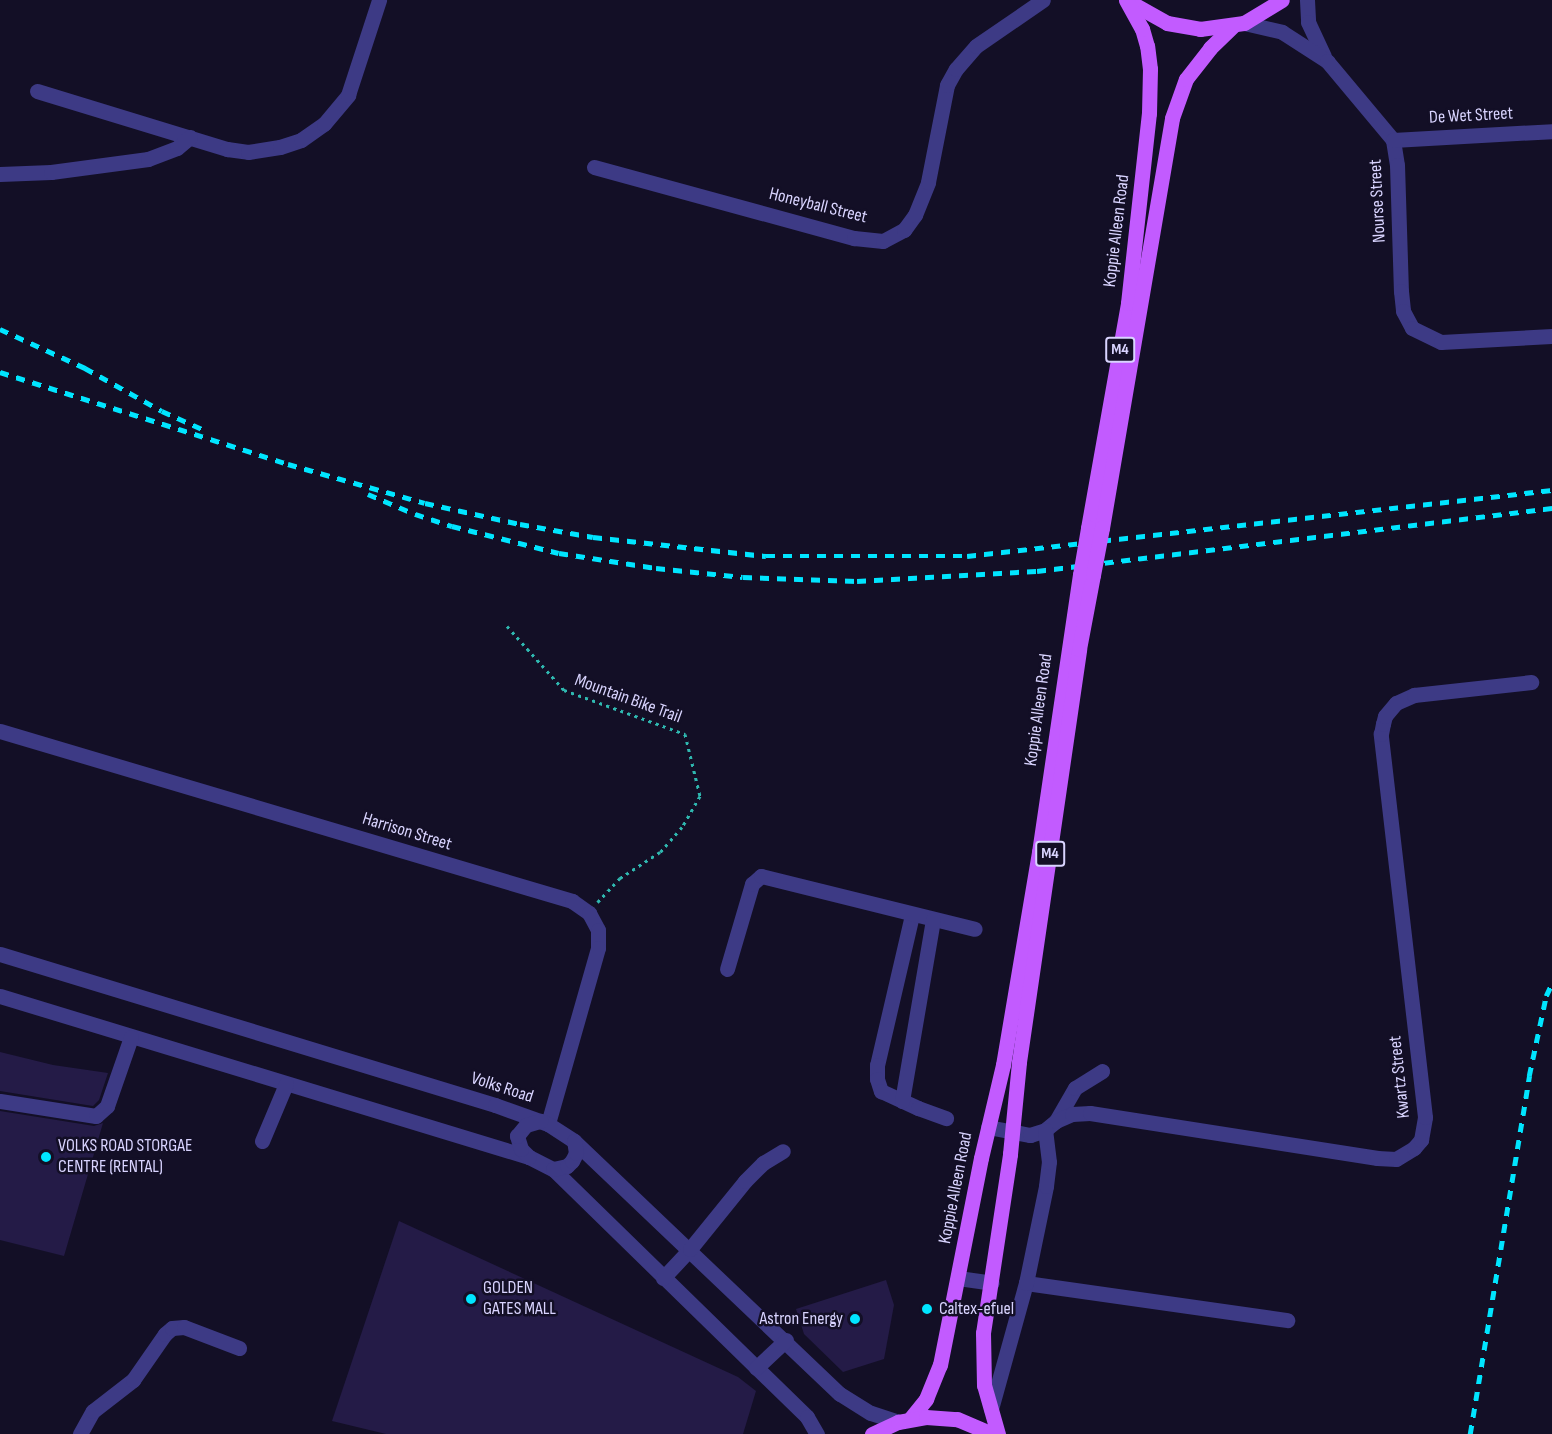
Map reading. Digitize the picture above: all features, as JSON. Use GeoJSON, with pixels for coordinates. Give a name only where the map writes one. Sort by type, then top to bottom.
{"type":"FeatureCollection","features":[{"type":"Feature","properties":{"kind":"main road","name":"M4"},"geometry":{"type":"LineString","coordinates":[[1126,0],[1152,17],[1184,27],[1200,29],[1239,24],[1282,0]]}},
{"type":"Feature","properties":{"kind":"main road","name":"Koppie Alleen Road"},"geometry":{"type":"LineString","coordinates":[[1095,528],[1128,303],[1149,113],[1150,69],[1147,46],[1142,29],[1126,0]]}},
{"type":"Feature","properties":{"kind":"main road","name":"Koppie Alleen Road"},"geometry":{"type":"LineString","coordinates":[[904,1420],[926,1399],[940,1365],[988,1127],[1003,1065],[1086,575],[1172,118],[1186,79],[1210,48],[1239,24]]}},
{"type":"Feature","properties":{"kind":"main road","name":"Koppie Alleen Road"},"geometry":{"type":"LineString","coordinates":[[998,1434],[981,1365],[983,1333],[1012,1133],[1019,1062],[1079,649],[1086,575]]}},
{"type":"Feature","properties":{"kind":"main road","name":"M4"},"geometry":{"type":"LineString","coordinates":[[872,1434],[904,1420],[933,1417],[957,1419],[992,1434]]}},
{"type":"Feature","properties":{"kind":"street"},"geometry":{"type":"LineString","coordinates":[[37,91],[227,149],[248,152],[293,144],[314,131],[335,113],[348,95],[379,0]]}},
{"type":"Feature","properties":{"kind":"street","name":"Nourse Street"},"geometry":{"type":"LineString","coordinates":[[1307,0],[1310,30],[1327,61],[1393,140],[1397,165],[1403,311],[1412,328],[1441,342],[1552,336]]}},
{"type":"Feature","properties":{"kind":"street","name":"Honeyball Street"},"geometry":{"type":"LineString","coordinates":[[594,167],[854,238],[883,241],[904,230],[915,215],[928,182],[947,85],[956,69],[976,46],[1044,2]]}},
{"type":"Feature","properties":{"kind":"street","name":"Nourse Street"},"geometry":{"type":"LineString","coordinates":[[1239,24],[1271,28],[1292,36],[1327,61]]}},
{"type":"Feature","properties":{"kind":"street","name":"De Wet Street"},"geometry":{"type":"LineString","coordinates":[[1393,140],[1552,131]]}},
{"type":"Feature","properties":{"kind":"street"},"geometry":{"type":"LineString","coordinates":[[0,174],[74,169],[148,159],[177,148],[190,137]]}},
{"type":"Feature","properties":{"kind":"street","name":"Kwartz Street"},"geometry":{"type":"LineString","coordinates":[[988,1127],[1030,1135],[1072,1114],[1100,1114],[1377,1158],[1396,1159],[1414,1148],[1424,1131],[1425,1117],[1381,735],[1385,716],[1396,703],[1413,695],[1531,682]]}},
{"type":"Feature","properties":{"kind":"street","name":"Harrison Street"},"geometry":{"type":"LineString","coordinates":[[0,731],[572,901],[589,913]]}},
{"type":"Feature","properties":{"kind":"street"},"geometry":{"type":"LineString","coordinates":[[727,969],[752,884],[761,876],[975,929]]}},
{"type":"Feature","properties":{"kind":"street"},"geometry":{"type":"LineString","coordinates":[[529,1157],[521,1149],[517,1136],[526,1125],[544,1123],[598,948],[597,930],[589,913]]}},
{"type":"Feature","properties":{"kind":"street"},"geometry":{"type":"LineString","coordinates":[[912,915],[877,1065],[881,1091],[946,1118]]}},
{"type":"Feature","properties":{"kind":"street"},"geometry":{"type":"LineString","coordinates":[[902,1101],[933,920]]}},
{"type":"Feature","properties":{"kind":"street","name":"Volks Road"},"geometry":{"type":"LineString","coordinates":[[0,954],[544,1123],[574,1141],[786,1340],[840,1394],[855,1406],[904,1420]]}},
{"type":"Feature","properties":{"kind":"street"},"geometry":{"type":"LineString","coordinates":[[0,996],[529,1157],[553,1169],[807,1417],[817,1434]]}},
{"type":"Feature","properties":{"kind":"street"},"geometry":{"type":"LineString","coordinates":[[0,1101],[96,1116],[107,1106],[131,1036]]}},
{"type":"Feature","properties":{"kind":"street"},"geometry":{"type":"LineString","coordinates":[[991,1409],[1026,1283],[1049,1162],[1051,1125],[1075,1088],[1102,1071]]}},
{"type":"Feature","properties":{"kind":"street"},"geometry":{"type":"LineString","coordinates":[[262,1141],[286,1084]]}},
{"type":"Feature","properties":{"kind":"street"},"geometry":{"type":"LineString","coordinates":[[553,1169],[567,1166],[572,1161],[576,1153],[574,1141]]}},
{"type":"Feature","properties":{"kind":"street"},"geometry":{"type":"LineString","coordinates":[[663,1278],[690,1249],[745,1180],[764,1163],[783,1151]]}},
{"type":"Feature","properties":{"kind":"street"},"geometry":{"type":"LineString","coordinates":[[958,1278],[992,1282]]}},
{"type":"Feature","properties":{"kind":"street"},"geometry":{"type":"LineString","coordinates":[[1026,1283],[1287,1320]]}},
{"type":"Feature","properties":{"kind":"street"},"geometry":{"type":"LineString","coordinates":[[80,1434],[93,1411],[133,1380],[165,1334],[172,1328],[184,1327],[239,1348]]}},
{"type":"Feature","properties":{"kind":"street"},"geometry":{"type":"LineString","coordinates":[[756,1368],[786,1340]]}},
{"type":"Feature","properties":{"kind":"path","name":"Mountain Bike Trail"},"geometry":{"type":"LineString","coordinates":[[507,626],[564,690],[685,734],[700,796],[682,827],[660,852],[620,878],[589,913]]}},
{"type":"Feature","properties":{"kind":"building"},"geometry":{"type":"Polygon","coordinates":[[[0,1052],[53,1065],[108,1073],[99,1100],[93,1106],[0,1091],[0,1052]]]}},
{"type":"Feature","properties":{"kind":"building","name":"VOLKS ROAD STORGAE CENTRE (RENTAL)"},"geometry":{"type":"Polygon","coordinates":[[[0,1111],[94,1126],[103,1123],[64,1256],[0,1240],[0,1111]]]}},
{"type":"Feature","properties":{"kind":"building","name":"GOLDEN GATES MALL"},"geometry":{"type":"Polygon","coordinates":[[[399,1221],[738,1377],[756,1391],[743,1434],[386,1434],[332,1421],[399,1221]]]}},
{"type":"Feature","properties":{"kind":"building"},"geometry":{"type":"Polygon","coordinates":[[[886,1280],[894,1305],[884,1359],[843,1372],[804,1334],[796,1309],[886,1280]]]}},
{"type":"Feature","properties":{"kind":"railway"},"geometry":{"type":"LineString","coordinates":[[0,329],[85,368],[162,411],[202,429]]}},
{"type":"Feature","properties":{"kind":"railway"},"geometry":{"type":"LineString","coordinates":[[0,372],[288,464],[425,503],[593,537],[766,556],[967,556],[1552,490]]}},
{"type":"Feature","properties":{"kind":"railway"},"geometry":{"type":"LineString","coordinates":[[368,494],[415,514],[452,526],[559,553],[656,568],[743,577],[857,581],[1037,571],[1552,508]]}},
{"type":"Feature","properties":{"kind":"railway"},"geometry":{"type":"LineString","coordinates":[[1470,1434],[1529,1076],[1546,996],[1552,983]]}},
{"type":"Feature","properties":{"kind":"place","name":"VOLKS ROAD STORGAE CENTRE (RENTAL)"},"geometry":{"type":"Point","coordinates":[46,1157]}},
{"type":"Feature","properties":{"kind":"place","name":"GOLDEN GATES MALL"},"geometry":{"type":"Point","coordinates":[471,1299]}},
{"type":"Feature","properties":{"kind":"place","name":"Caltex-efuel"},"geometry":{"type":"Point","coordinates":[927,1309]}},
{"type":"Feature","properties":{"kind":"place","name":"Astron Energy"},"geometry":{"type":"Point","coordinates":[855,1319]}}]}
